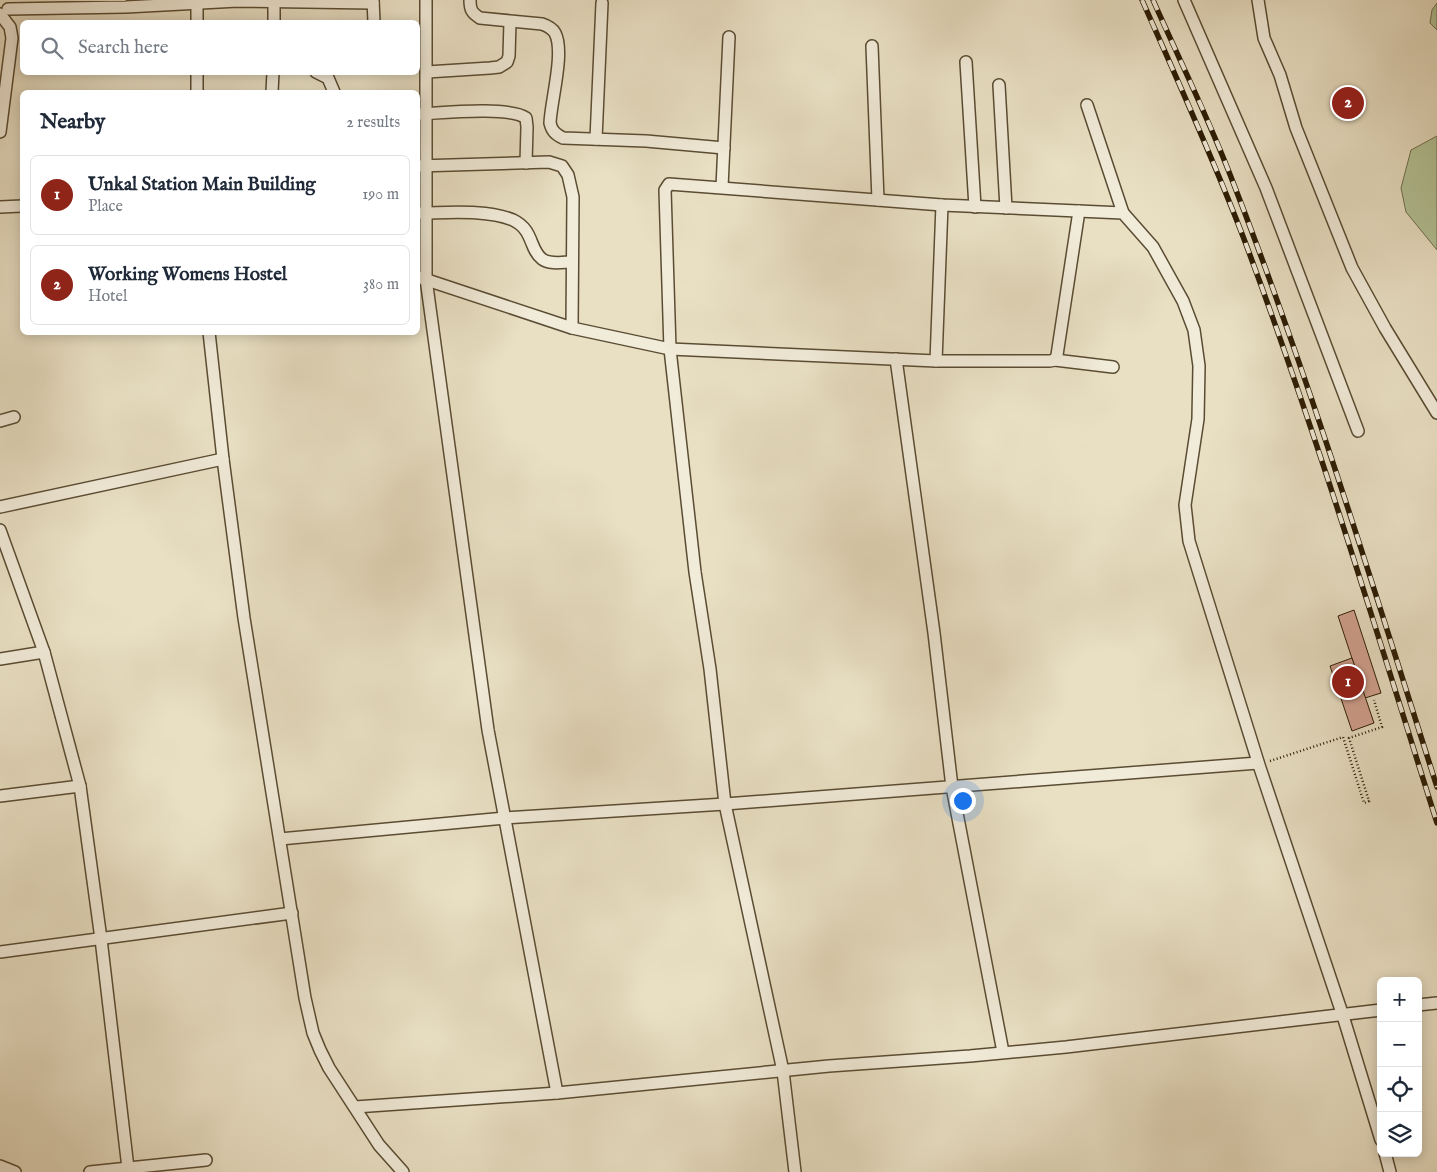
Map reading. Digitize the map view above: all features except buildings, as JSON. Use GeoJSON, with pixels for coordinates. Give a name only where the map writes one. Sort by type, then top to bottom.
{"type":"FeatureCollection","features":[{"type":"Feature","properties":{"kind":"street"},"geometry":{"type":"LineString","coordinates":[[426,0],[422,114],[422,278],[488,730],[557,1093]]}},
{"type":"Feature","properties":{"kind":"street"},"geometry":{"type":"LineString","coordinates":[[470,0],[470,7],[473,13],[480,18],[542,24],[549,26],[554,32],[558,42],[558,55],[550,123],[552,130],[556,134],[563,138],[646,141],[724,148]]}},
{"type":"Feature","properties":{"kind":"street"},"geometry":{"type":"LineString","coordinates":[[1184,0],[1266,188],[1358,431]]}},
{"type":"Feature","properties":{"kind":"street"},"geometry":{"type":"LineString","coordinates":[[1258,0],[1264,38],[1280,75],[1296,128],[1352,268],[1385,328],[1437,413]]}},
{"type":"Feature","properties":{"kind":"street"},"geometry":{"type":"LineString","coordinates":[[274,1],[274,20]]}},
{"type":"Feature","properties":{"kind":"street"},"geometry":{"type":"LineString","coordinates":[[0,132],[12,38],[10,27],[6,20],[5,9],[127,3],[373,1],[374,20]]}},
{"type":"Feature","properties":{"kind":"street"},"geometry":{"type":"LineString","coordinates":[[197,3],[197,20]]}},
{"type":"Feature","properties":{"kind":"street"},"geometry":{"type":"LineString","coordinates":[[596,139],[602,3]]}},
{"type":"Feature","properties":{"kind":"street"},"geometry":{"type":"LineString","coordinates":[[423,65],[499,67],[507,62],[509,56],[510,22]]}},
{"type":"Feature","properties":{"kind":"street"},"geometry":{"type":"LineString","coordinates":[[722,187],[729,37]]}},
{"type":"Feature","properties":{"kind":"street"},"geometry":{"type":"LineString","coordinates":[[872,46],[878,200]]}},
{"type":"Feature","properties":{"kind":"street"},"geometry":{"type":"LineString","coordinates":[[966,62],[975,207]]}},
{"type":"Feature","properties":{"kind":"street"},"geometry":{"type":"LineString","coordinates":[[197,75],[197,90]]}},
{"type":"Feature","properties":{"kind":"street"},"geometry":{"type":"LineString","coordinates":[[272,90],[273,75]]}},
{"type":"Feature","properties":{"kind":"street"},"geometry":{"type":"LineString","coordinates":[[324,75],[328,78],[333,90]]}},
{"type":"Feature","properties":{"kind":"street"},"geometry":{"type":"LineString","coordinates":[[999,85],[1006,208]]}},
{"type":"Feature","properties":{"kind":"street"},"geometry":{"type":"LineString","coordinates":[[1087,105],[1123,213],[1153,247],[1184,301],[1194,330],[1199,366],[1198,419],[1185,505],[1189,541],[1259,764],[1343,1016],[1377,1127]]}},
{"type":"Feature","properties":{"kind":"street"},"geometry":{"type":"LineString","coordinates":[[422,114],[497,112],[521,115],[526,118],[527,127],[526,163]]}},
{"type":"Feature","properties":{"kind":"street"},"geometry":{"type":"LineString","coordinates":[[422,166],[549,162],[562,166],[568,175],[573,197],[572,328]]}},
{"type":"Feature","properties":{"kind":"street"},"geometry":{"type":"LineString","coordinates":[[795,1172],[783,1071],[725,804],[710,669],[695,572],[670,349],[666,187],[672,184],[942,205],[1123,213]]}},
{"type":"Feature","properties":{"kind":"street"},"geometry":{"type":"LineString","coordinates":[[936,361],[942,205]]}},
{"type":"Feature","properties":{"kind":"street"},"geometry":{"type":"LineString","coordinates":[[0,207],[20,206]]}},
{"type":"Feature","properties":{"kind":"street"},"geometry":{"type":"LineString","coordinates":[[1055,360],[1079,211]]}},
{"type":"Feature","properties":{"kind":"street"},"geometry":{"type":"LineString","coordinates":[[422,213],[478,213],[513,220],[529,234],[536,252],[543,260],[572,262]]}},
{"type":"Feature","properties":{"kind":"street"},"geometry":{"type":"LineString","coordinates":[[422,278],[572,328],[670,349],[936,361],[1055,360],[1113,367]]}},
{"type":"Feature","properties":{"kind":"street"},"geometry":{"type":"LineString","coordinates":[[210,335],[223,459],[244,618],[305,998],[314,1033],[329,1068],[379,1145],[403,1172]]}},
{"type":"Feature","properties":{"kind":"street"},"geometry":{"type":"LineString","coordinates":[[896,359],[933,623],[952,787],[1002,1052]]}},
{"type":"Feature","properties":{"kind":"street"},"geometry":{"type":"LineString","coordinates":[[0,421],[14,417]]}},
{"type":"Feature","properties":{"kind":"street"},"geometry":{"type":"LineString","coordinates":[[0,507],[223,459]]}},
{"type":"Feature","properties":{"kind":"street"},"geometry":{"type":"LineString","coordinates":[[0,530],[44,652],[80,786],[101,939],[128,1168]]}},
{"type":"Feature","properties":{"kind":"street"},"geometry":{"type":"LineString","coordinates":[[0,659],[44,652]]}},
{"type":"Feature","properties":{"kind":"street"},"geometry":{"type":"LineString","coordinates":[[280,839],[505,818],[725,804],[1259,764]]}},
{"type":"Feature","properties":{"kind":"street"},"geometry":{"type":"LineString","coordinates":[[0,796],[80,786]]}},
{"type":"Feature","properties":{"kind":"street"},"geometry":{"type":"LineString","coordinates":[[0,952],[292,913]]}},
{"type":"Feature","properties":{"kind":"street"},"geometry":{"type":"LineString","coordinates":[[1422,1005],[1437,1003]]}},
{"type":"Feature","properties":{"kind":"street"},"geometry":{"type":"LineString","coordinates":[[354,1107],[557,1093],[783,1071],[1066,1047],[1377,1011]]}},
{"type":"Feature","properties":{"kind":"street"},"geometry":{"type":"LineString","coordinates":[[1386,1157],[1390,1172]]}},
{"type":"Feature","properties":{"kind":"street"},"geometry":{"type":"LineString","coordinates":[[90,1172],[206,1160]]}},
{"type":"Feature","properties":{"kind":"street"},"geometry":{"type":"LineString","coordinates":[[0,1166],[15,1172]]}},
{"type":"Feature","properties":{"kind":"path"},"geometry":{"type":"LineString","coordinates":[[1259,764],[1343,737],[1364,803],[1369,801],[1349,738],[1382,727],[1374,700]]}},
{"type":"Feature","properties":{"kind":"green space"},"geometry":{"type":"Polygon","coordinates":[[[1437,3],[1437,30],[1430,23],[1432,10],[1437,3]]]}},
{"type":"Feature","properties":{"kind":"green space"},"geometry":{"type":"Polygon","coordinates":[[[1437,136],[1437,250],[1406,212],[1401,188],[1411,150],[1437,136]]]}},
{"type":"Feature","properties":{"kind":"railway"},"geometry":{"type":"LineString","coordinates":[[1142,0],[1220,179],[1270,311],[1344,530],[1437,823]]}},
{"type":"Feature","properties":{"kind":"railway"},"geometry":{"type":"LineString","coordinates":[[1153,0],[1203,110],[1260,252],[1339,480],[1437,787]]}},
{"type":"Feature","properties":{"kind":"place","name":"Working Womens Hostel"},"geometry":{"type":"Point","coordinates":[1348,103]}},
{"type":"Feature","properties":{"kind":"place","name":"Unkal Station Main Building"},"geometry":{"type":"Point","coordinates":[1348,682]}}]}
